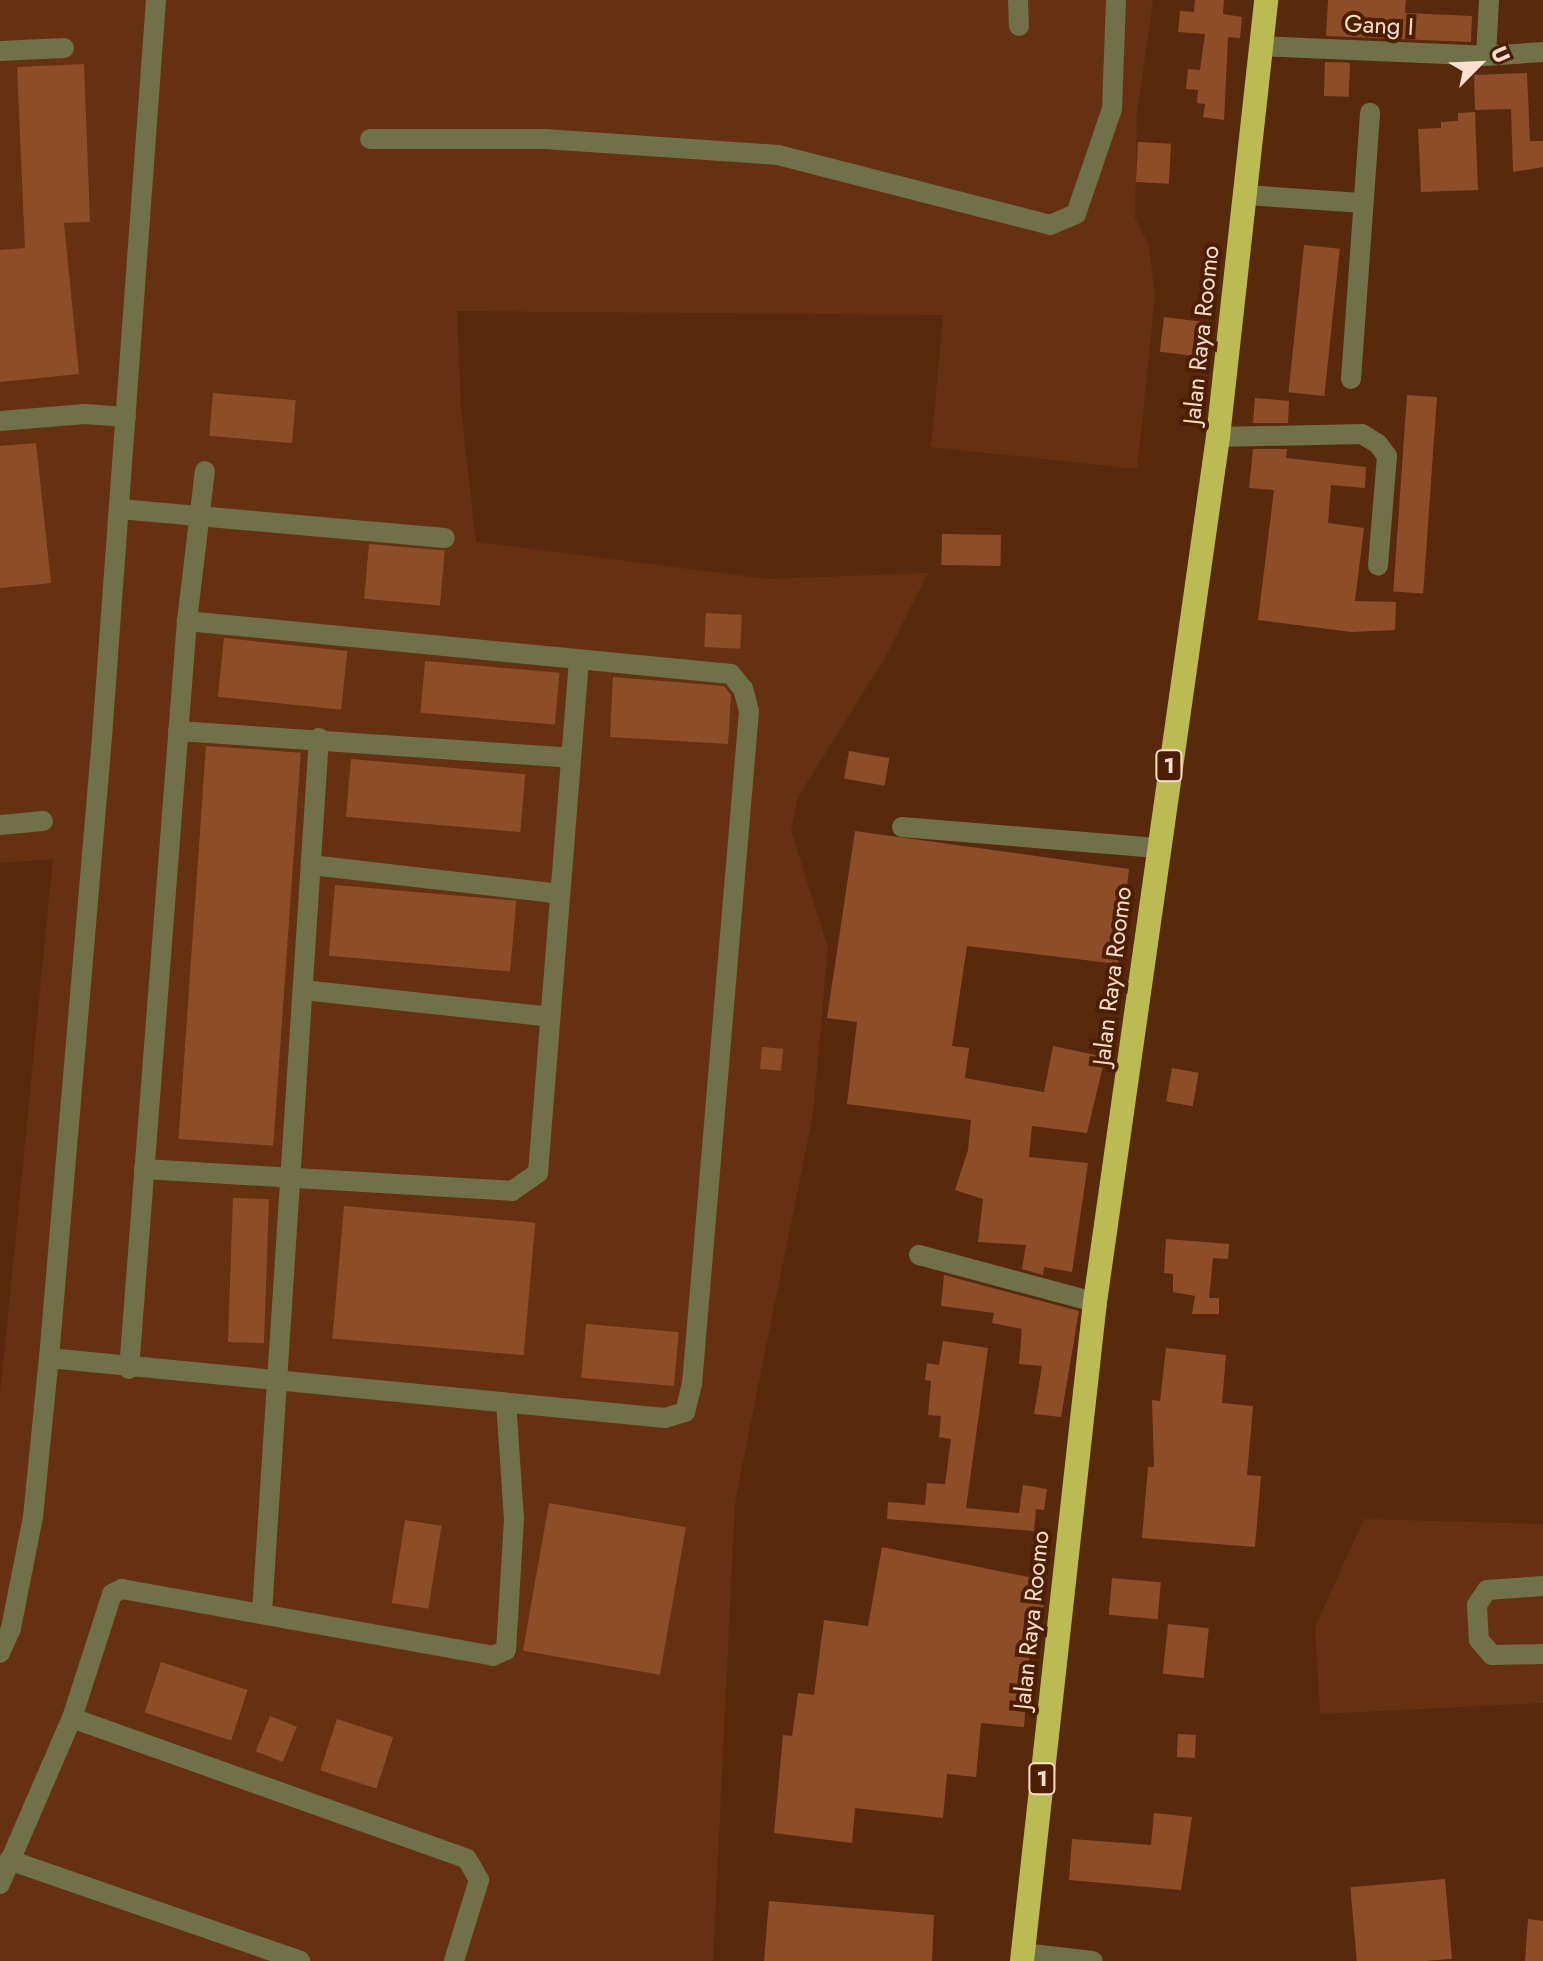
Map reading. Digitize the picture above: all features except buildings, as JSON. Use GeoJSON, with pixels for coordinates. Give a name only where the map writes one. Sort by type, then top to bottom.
{"type":"FeatureCollection","features":[{"type":"Feature","properties":{"kind":"highway","name":"Jalan Raya Roomo"},"geometry":{"type":"LineString","coordinates":[[1023,1957],[1095,1302],[1157,848],[1218,437],[1266,0]]}},
{"type":"Feature","properties":{"kind":"street"},"geometry":{"type":"LineString","coordinates":[[0,1653],[11,1628],[33,1517],[49,1358],[120,509],[116,416],[156,0]]}},
{"type":"Feature","properties":{"kind":"street"},"geometry":{"type":"LineString","coordinates":[[1018,0],[1019,26]]}},
{"type":"Feature","properties":{"kind":"street"},"geometry":{"type":"LineString","coordinates":[[370,139],[545,139],[778,155],[1050,225],[1076,214],[1112,109],[1116,0]]}},
{"type":"Feature","properties":{"kind":"street"},"geometry":{"type":"LineString","coordinates":[[1486,56],[1489,0]]}},
{"type":"Feature","properties":{"kind":"street","name":"Gang I"},"geometry":{"type":"LineString","coordinates":[[1261,46],[1486,56],[1543,52]]}},
{"type":"Feature","properties":{"kind":"street"},"geometry":{"type":"LineString","coordinates":[[0,51],[64,48]]}},
{"type":"Feature","properties":{"kind":"street"},"geometry":{"type":"LineString","coordinates":[[1351,379],[1361,203],[1370,113]]}},
{"type":"Feature","properties":{"kind":"street"},"geometry":{"type":"LineString","coordinates":[[1245,195],[1361,203]]}},
{"type":"Feature","properties":{"kind":"street"},"geometry":{"type":"LineString","coordinates":[[0,421],[85,414],[116,416]]}},
{"type":"Feature","properties":{"kind":"street"},"geometry":{"type":"LineString","coordinates":[[1218,437],[1362,434],[1378,444],[1387,456],[1378,566]]}},
{"type":"Feature","properties":{"kind":"street"},"geometry":{"type":"LineString","coordinates":[[129,1369],[187,621],[205,471]]}},
{"type":"Feature","properties":{"kind":"street"},"geometry":{"type":"LineString","coordinates":[[120,509],[445,538]]}},
{"type":"Feature","properties":{"kind":"street"},"geometry":{"type":"LineString","coordinates":[[49,1358],[129,1369],[665,1418],[685,1412],[692,1384],[749,711],[743,689],[731,674],[187,621]]}},
{"type":"Feature","properties":{"kind":"street"},"geometry":{"type":"LineString","coordinates":[[144,1169],[512,1191],[528,1184],[538,1173],[579,660]]}},
{"type":"Feature","properties":{"kind":"street"},"geometry":{"type":"LineString","coordinates":[[178,731],[319,738],[571,758]]}},
{"type":"Feature","properties":{"kind":"street"},"geometry":{"type":"LineString","coordinates":[[262,1612],[319,738]]}},
{"type":"Feature","properties":{"kind":"street"},"geometry":{"type":"LineString","coordinates":[[0,825],[43,821]]}},
{"type":"Feature","properties":{"kind":"street"},"geometry":{"type":"LineString","coordinates":[[902,827],[1157,848]]}},
{"type":"Feature","properties":{"kind":"street"},"geometry":{"type":"LineString","coordinates":[[311,865],[560,894]]}},
{"type":"Feature","properties":{"kind":"street"},"geometry":{"type":"LineString","coordinates":[[303,990],[550,1017]]}},
{"type":"Feature","properties":{"kind":"street"},"geometry":{"type":"LineString","coordinates":[[919,1255],[1095,1302]]}},
{"type":"Feature","properties":{"kind":"street"},"geometry":{"type":"LineString","coordinates":[[0,1884],[72,1718],[112,1594],[122,1589],[493,1656],[506,1650],[514,1519],[506,1403]]}},
{"type":"Feature","properties":{"kind":"street"},"geometry":{"type":"LineString","coordinates":[[1543,1586],[1487,1590],[1477,1605],[1479,1640],[1492,1655],[1543,1654]]}},
{"type":"Feature","properties":{"kind":"street"},"geometry":{"type":"LineString","coordinates":[[72,1718],[467,1859],[479,1880],[454,1961]]}},
{"type":"Feature","properties":{"kind":"street"},"geometry":{"type":"LineString","coordinates":[[9,1860],[300,1961]]}},
{"type":"Feature","properties":{"kind":"street"},"geometry":{"type":"LineString","coordinates":[[1023,1957],[1093,1961]]}},
{"type":"Feature","properties":{"kind":"shaded area"},"geometry":{"type":"Polygon","coordinates":[[[0,0],[1153,0],[1137,113],[1135,218],[1149,246],[1155,297],[1137,469],[931,447],[943,315],[457,311],[461,410],[476,542],[767,579],[928,573],[886,656],[798,797],[791,830],[828,948],[813,1114],[735,1502],[713,1961],[0,1961],[0,1396],[53,859],[0,863],[0,0]]]}},
{"type":"Feature","properties":{"kind":"shaded area"},"geometry":{"type":"Polygon","coordinates":[[[1364,1519],[1543,1524],[1543,1703],[1320,1714],[1315,1627],[1364,1519]]]}}]}
